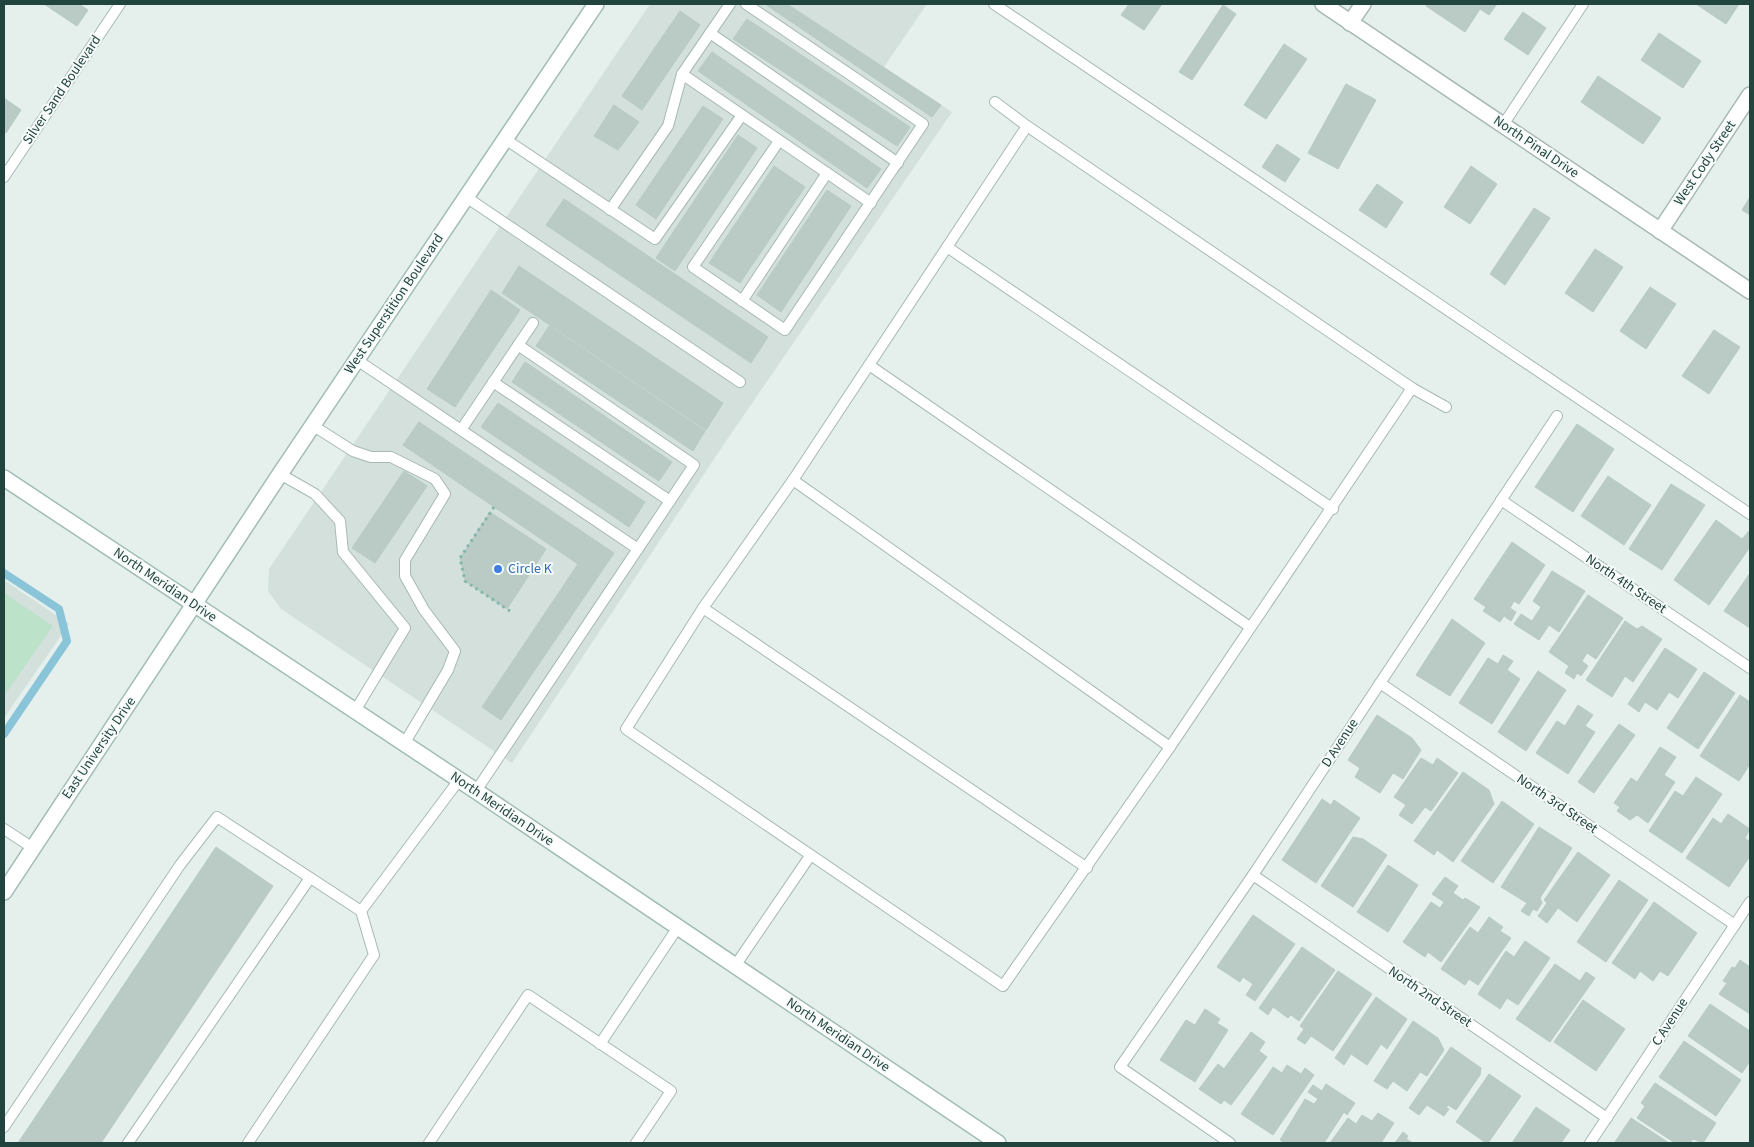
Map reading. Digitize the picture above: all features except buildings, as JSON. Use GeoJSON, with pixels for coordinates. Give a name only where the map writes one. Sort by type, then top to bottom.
{"type":"FeatureCollection","features":[{"type":"Feature","properties":{"kind":"street","name":"West Superstition Boulevard"},"geometry":{"type":"LineString","coordinates":[[194,604],[312,425],[596,4]]}},
{"type":"Feature","properties":{"kind":"street","name":"North Pinal Drive"},"geometry":{"type":"LineString","coordinates":[[1323,4],[1750,291]]}},
{"type":"Feature","properties":{"kind":"street"},"geometry":{"type":"LineString","coordinates":[[1350,23],[1363,4]]}},
{"type":"Feature","properties":{"kind":"street","name":"West Cody Street"},"geometry":{"type":"LineString","coordinates":[[1660,231],[1750,95]]}},
{"type":"Feature","properties":{"kind":"street","name":"North Meridian Drive"},"geometry":{"type":"LineString","coordinates":[[4,478],[476,791],[998,1143]]}},
{"type":"Feature","properties":{"kind":"street","name":"East University Drive"},"geometry":{"type":"LineString","coordinates":[[4,892],[194,604]]}},
{"type":"Feature","properties":{"kind":"lane","name":"Silver Sand Boulevard"},"geometry":{"type":"LineString","coordinates":[[4,177],[120,4]]}},
{"type":"Feature","properties":{"kind":"lane"},"geometry":{"type":"LineString","coordinates":[[610,210],[668,126],[682,74],[730,4]]}},
{"type":"Feature","properties":{"kind":"lane"},"geometry":{"type":"LineString","coordinates":[[746,4],[923,124],[785,330],[693,267],[779,141]]}},
{"type":"Feature","properties":{"kind":"lane"},"geometry":{"type":"LineString","coordinates":[[994,4],[1750,514]]}},
{"type":"Feature","properties":{"kind":"lane"},"geometry":{"type":"LineString","coordinates":[[1503,125],[1583,4]]}},
{"type":"Feature","properties":{"kind":"lane"},"geometry":{"type":"LineString","coordinates":[[710,33],[898,163]]}},
{"type":"Feature","properties":{"kind":"lane"},"geometry":{"type":"LineString","coordinates":[[682,74],[871,203]]}},
{"type":"Feature","properties":{"kind":"lane"},"geometry":{"type":"LineString","coordinates":[[995,102],[1027,126],[1412,388],[1446,408]]}},
{"type":"Feature","properties":{"kind":"lane"},"geometry":{"type":"LineString","coordinates":[[505,139],[655,239],[742,115]]}},
{"type":"Feature","properties":{"kind":"lane"},"geometry":{"type":"LineString","coordinates":[[1027,126],[793,480],[703,608],[626,729],[810,856],[1003,986],[1087,868],[1250,627],[1333,509],[1412,388]]}},
{"type":"Feature","properties":{"kind":"lane"},"geometry":{"type":"LineString","coordinates":[[742,301],[827,174]]}},
{"type":"Feature","properties":{"kind":"lane"},"geometry":{"type":"LineString","coordinates":[[466,197],[740,382]]}},
{"type":"Feature","properties":{"kind":"lane"},"geometry":{"type":"LineString","coordinates":[[947,247],[1333,509]]}},
{"type":"Feature","properties":{"kind":"lane"},"geometry":{"type":"LineString","coordinates":[[462,430],[533,323]]}},
{"type":"Feature","properties":{"kind":"lane"},"geometry":{"type":"LineString","coordinates":[[476,791],[694,465],[518,345]]}},
{"type":"Feature","properties":{"kind":"lane"},"geometry":{"type":"LineString","coordinates":[[357,360],[638,549]]}},
{"type":"Feature","properties":{"kind":"lane"},"geometry":{"type":"LineString","coordinates":[[869,365],[1250,627]]}},
{"type":"Feature","properties":{"kind":"lane"},"geometry":{"type":"LineString","coordinates":[[493,382],[670,501]]}},
{"type":"Feature","properties":{"kind":"lane","name":"D Avenue"},"geometry":{"type":"LineString","coordinates":[[1230,1143],[1120,1067],[1253,875],[1557,416]]}},
{"type":"Feature","properties":{"kind":"lane"},"geometry":{"type":"LineString","coordinates":[[312,425],[353,451],[371,457],[390,458],[435,479],[445,494],[405,560],[405,576],[424,610],[455,650],[448,670],[404,744]]}},
{"type":"Feature","properties":{"kind":"lane"},"geometry":{"type":"LineString","coordinates":[[280,474],[314,494],[340,521],[343,552],[405,628],[355,711]]}},
{"type":"Feature","properties":{"kind":"lane"},"geometry":{"type":"LineString","coordinates":[[793,480],[1170,747]]}},
{"type":"Feature","properties":{"kind":"lane","name":"North 4th Street"},"geometry":{"type":"LineString","coordinates":[[1501,500],[1750,668]]}},
{"type":"Feature","properties":{"kind":"lane"},"geometry":{"type":"LineString","coordinates":[[703,608],[1087,868]]}},
{"type":"Feature","properties":{"kind":"lane","name":"North 3rd Street"},"geometry":{"type":"LineString","coordinates":[[1380,683],[1735,925]]}},
{"type":"Feature","properties":{"kind":"lane"},"geometry":{"type":"LineString","coordinates":[[361,911],[459,780]]}},
{"type":"Feature","properties":{"kind":"lane"},"geometry":{"type":"LineString","coordinates":[[4,1127],[180,865],[217,818],[361,911],[374,955],[248,1143]]}},
{"type":"Feature","properties":{"kind":"lane"},"geometry":{"type":"LineString","coordinates":[[4,829],[33,848]]}},
{"type":"Feature","properties":{"kind":"lane"},"geometry":{"type":"LineString","coordinates":[[736,966],[810,856]]}},
{"type":"Feature","properties":{"kind":"lane","name":"North 2nd Street"},"geometry":{"type":"LineString","coordinates":[[1253,875],[1607,1118]]}},
{"type":"Feature","properties":{"kind":"lane"},"geometry":{"type":"LineString","coordinates":[[128,1143],[310,878]]}},
{"type":"Feature","properties":{"kind":"lane","name":"C Avenue"},"geometry":{"type":"LineString","coordinates":[[1590,1143],[1750,902]]}},
{"type":"Feature","properties":{"kind":"lane"},"geometry":{"type":"LineString","coordinates":[[600,1044],[678,927]]}},
{"type":"Feature","properties":{"kind":"lane"},"geometry":{"type":"LineString","coordinates":[[429,1143],[528,996],[671,1091],[636,1143]]}},
{"type":"Feature","properties":{"kind":"path"},"geometry":{"type":"LineString","coordinates":[[494,507],[460,558],[465,581],[510,611]]}},
{"type":"Feature","properties":{"kind":"shaded area"},"geometry":{"type":"Polygon","coordinates":[[[650,4],[927,4],[884,67],[952,112],[724,444],[512,763],[281,609],[268,591],[269,569],[650,4]]]}},
{"type":"Feature","properties":{"kind":"shaded area"},"geometry":{"type":"Polygon","coordinates":[[[4,580],[69,624],[4,718],[4,580]]]}},
{"type":"Feature","properties":{"kind":"green space"},"geometry":{"type":"Polygon","coordinates":[[[4,593],[53,626],[4,696],[4,593]]]}},
{"type":"Feature","properties":{"kind":"waterway"},"geometry":{"type":"LineString","coordinates":[[4,573],[59,609],[67,641],[4,734]]}},
{"type":"Feature","properties":{"kind":"place","name":"Circle K"},"geometry":{"type":"Point","coordinates":[498,569]}}]}
